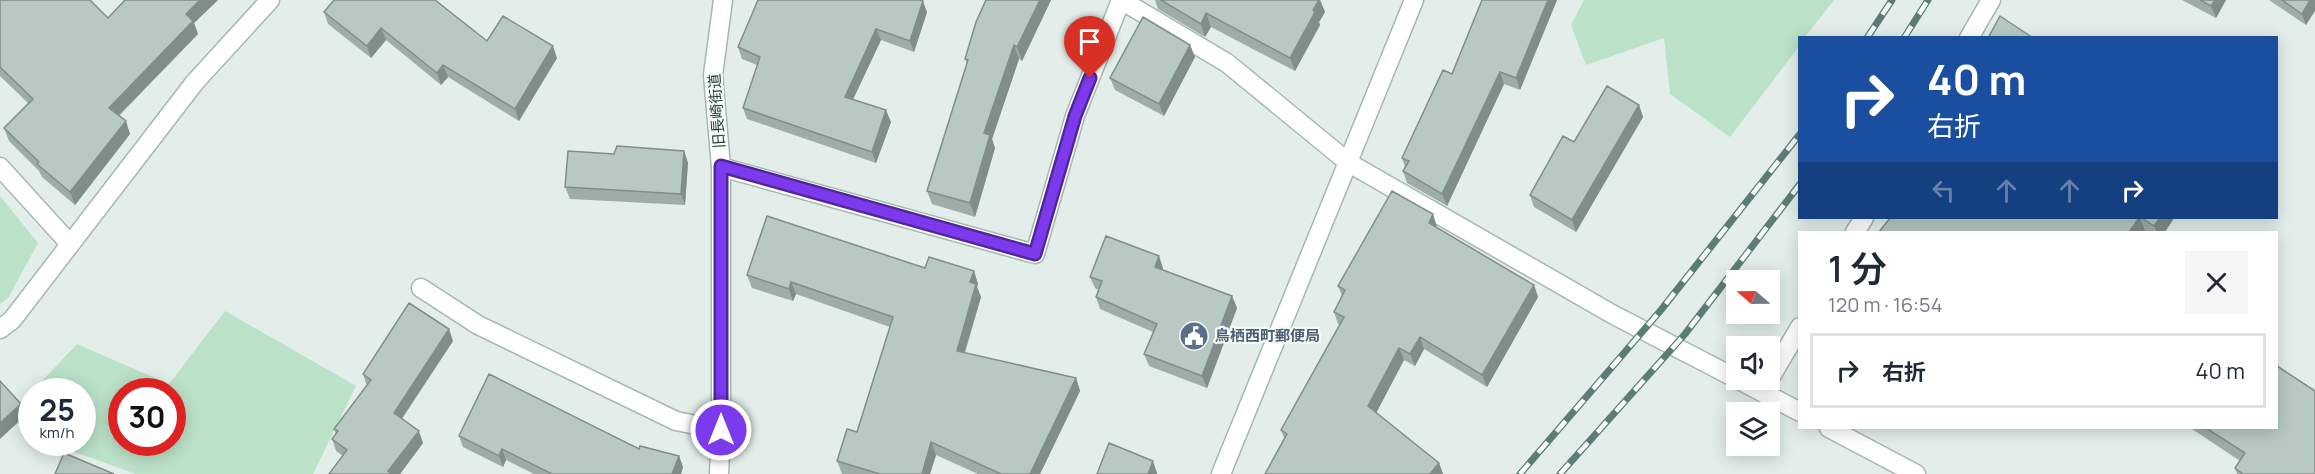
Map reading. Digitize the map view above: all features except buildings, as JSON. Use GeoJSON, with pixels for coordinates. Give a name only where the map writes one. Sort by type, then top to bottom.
{"type":"FeatureCollection","features":[{"type":"Feature","properties":{"kind":"street"},"geometry":{"type":"LineString","coordinates":[[0,329],[12,321],[195,82],[270,0]]}},
{"type":"Feature","properties":{"kind":"street","name":"旧長崎街道"},"geometry":{"type":"LineString","coordinates":[[719,474],[721,166],[713,75],[723,0]]}},
{"type":"Feature","properties":{"kind":"street"},"geometry":{"type":"LineString","coordinates":[[721,166],[1035,254],[1075,116],[1121,0],[1227,63],[1349,163],[1612,314],[1726,373]]}},
{"type":"Feature","properties":{"kind":"street"},"geometry":{"type":"LineString","coordinates":[[1221,474],[1414,0]]}},
{"type":"Feature","properties":{"kind":"street"},"geometry":{"type":"LineString","coordinates":[[1970,36],[1991,0]]}},
{"type":"Feature","properties":{"kind":"street"},"geometry":{"type":"LineString","coordinates":[[0,167],[70,244]]}},
{"type":"Feature","properties":{"kind":"street"},"geometry":{"type":"LineString","coordinates":[[421,288],[478,325],[676,421],[721,430]]}},
{"type":"Feature","properties":{"kind":"street"},"geometry":{"type":"LineString","coordinates":[[1780,361],[1798,330]]}},
{"type":"Feature","properties":{"kind":"street"},"geometry":{"type":"LineString","coordinates":[[1775,390],[1798,410]]}},
{"type":"Feature","properties":{"kind":"street"},"geometry":{"type":"LineString","coordinates":[[1831,429],[1917,474]]}},
{"type":"Feature","properties":{"kind":"green space"},"geometry":{"type":"Polygon","coordinates":[[[1584,0],[1834,0],[1806,36],[1798,36],[1798,48],[1730,137],[1670,94],[1664,38],[1586,65],[1571,25],[1584,0]]]}},
{"type":"Feature","properties":{"kind":"green space"},"geometry":{"type":"Polygon","coordinates":[[[0,196],[38,243],[8,298],[0,304],[0,196]]]}},
{"type":"Feature","properties":{"kind":"green space"},"geometry":{"type":"Polygon","coordinates":[[[225,311],[356,386],[313,474],[136,474],[86,456],[96,456],[96,378],[45,378],[77,344],[155,378],[108,378],[108,456],[186,456],[186,378],[174,378],[225,311]]]}},
{"type":"Feature","properties":{"kind":"railway"},"geometry":{"type":"LineString","coordinates":[[1868,36],[1892,0]]}},
{"type":"Feature","properties":{"kind":"railway"},"geometry":{"type":"LineString","coordinates":[[1905,36],[1928,0]]}},
{"type":"Feature","properties":{"kind":"railway"},"geometry":{"type":"LineString","coordinates":[[1520,474],[1661,310],[1798,137]]}},
{"type":"Feature","properties":{"kind":"railway"},"geometry":{"type":"LineString","coordinates":[[1560,474],[1685,334],[1798,187]]}},
{"type":"Feature","properties":{"kind":"place","name":"鳥栖西町郵便局"},"geometry":{"type":"Point","coordinates":[1194,336]}},
{"type":"Feature","properties":{"kind":"route"},"geometry":{"type":"LineString","coordinates":[[721,430],[721,166],[1035,254],[1075,116],[1090,78]]}}]}
